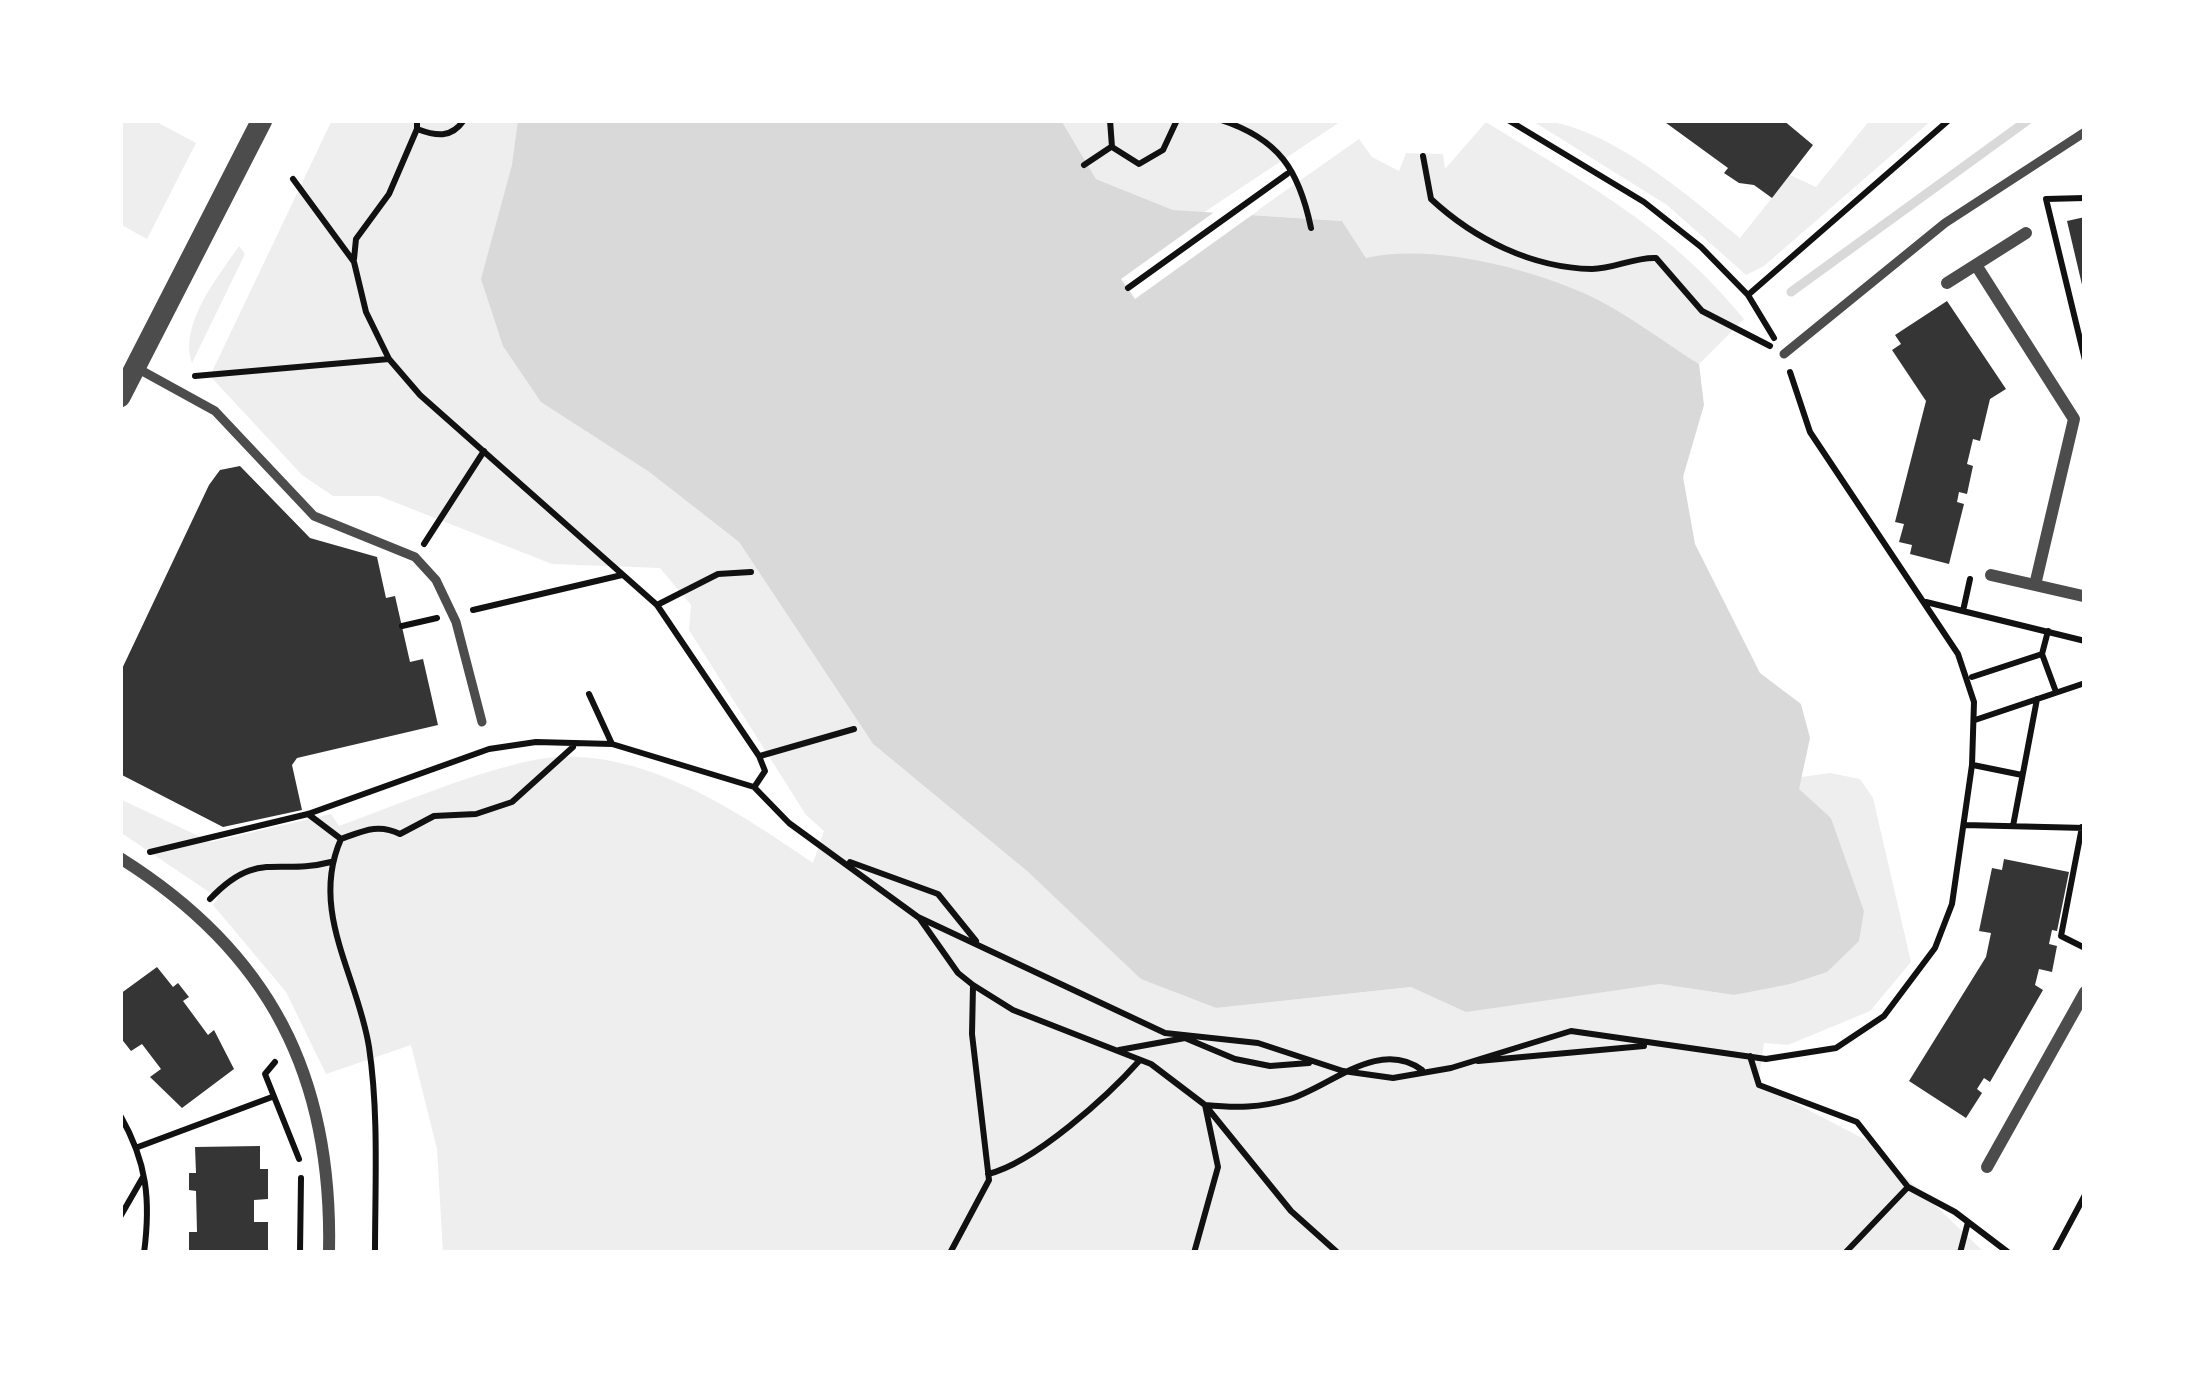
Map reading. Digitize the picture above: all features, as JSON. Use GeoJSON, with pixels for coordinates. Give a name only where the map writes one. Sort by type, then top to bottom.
{"type":"FeatureCollection","features":[{"type":"Feature","properties":{"kind":"street"},"geometry":{"type":"LineString","coordinates":[[120,398],[128,364],[262,120]]}},
{"type":"Feature","properties":{"kind":"street"},"geometry":{"type":"LineString","coordinates":[[1947,283],[2026,233]]}},
{"type":"Feature","properties":{"kind":"street"},"geometry":{"type":"LineString","coordinates":[[1976,265],[2080,418],[2035,585]]}},
{"type":"Feature","properties":{"kind":"street"},"geometry":{"type":"LineString","coordinates":[[1990,574],[2083,596]]}},
{"type":"Feature","properties":{"kind":"street"},"geometry":{"type":"LineString","coordinates":[[120,858],[171,891],[223,936],[260,984],[290,1038],[317,1104],[330,1204],[329,1253]]}},
{"type":"Feature","properties":{"kind":"street"},"geometry":{"type":"LineString","coordinates":[[1987,1167],[2085,992]]}},
{"type":"Feature","properties":{"kind":"lane"},"geometry":{"type":"LineString","coordinates":[[1784,354],[1945,223],[2085,132]]}},
{"type":"Feature","properties":{"kind":"lane"},"geometry":{"type":"LineString","coordinates":[[128,364],[215,411],[314,516],[415,557],[436,580],[453,614],[482,722]]}},
{"type":"Feature","properties":{"kind":"path"},"geometry":{"type":"LineString","coordinates":[[464,120],[454,131],[437,136],[417,125],[389,194],[356,239],[354,262],[366,312],[389,359],[419,395],[657,605],[759,756],[765,771],[754,788]]}},
{"type":"Feature","properties":{"kind":"path"},"geometry":{"type":"LineString","coordinates":[[1110,120],[1112,147],[1131,161],[1153,159],[1163,150],[1177,120]]}},
{"type":"Feature","properties":{"kind":"path"},"geometry":{"type":"LineString","coordinates":[[1221,120],[1251,130],[1288,160],[1300,181],[1311,228]]}},
{"type":"Feature","properties":{"kind":"path"},"geometry":{"type":"LineString","coordinates":[[1119,1050],[1185,1038],[1258,1043],[1343,1071],[1393,1078],[1473,1061],[1647,1046],[1798,1058],[1836,1048],[1884,1016],[1935,948],[1952,904],[1972,765],[1970,678],[1926,602],[1810,431],[1784,354],[1748,295],[1701,247],[1644,202],[1508,120]]}},
{"type":"Feature","properties":{"kind":"path"},"geometry":{"type":"LineString","coordinates":[[1748,295],[1949,120]]}},
{"type":"Feature","properties":{"kind":"path"},"geometry":{"type":"LineString","coordinates":[[1084,165],[1112,147]]}},
{"type":"Feature","properties":{"kind":"path"},"geometry":{"type":"LineString","coordinates":[[1423,156],[1431,199],[1471,231],[1549,265],[1597,269],[1656,258],[1702,311],[1784,354]]}},
{"type":"Feature","properties":{"kind":"path"},"geometry":{"type":"LineString","coordinates":[[1128,288],[1287,174]]}},
{"type":"Feature","properties":{"kind":"path"},"geometry":{"type":"LineString","coordinates":[[292,178],[354,262]]}},
{"type":"Feature","properties":{"kind":"path"},"geometry":{"type":"LineString","coordinates":[[2085,198],[2047,199],[2085,360]]}},
{"type":"Feature","properties":{"kind":"path"},"geometry":{"type":"LineString","coordinates":[[195,376],[389,359]]}},
{"type":"Feature","properties":{"kind":"path"},"geometry":{"type":"LineString","coordinates":[[415,557],[484,451]]}},
{"type":"Feature","properties":{"kind":"path"},"geometry":{"type":"LineString","coordinates":[[657,605],[718,574],[751,572]]}},
{"type":"Feature","properties":{"kind":"path"},"geometry":{"type":"LineString","coordinates":[[402,626],[622,575]]}},
{"type":"Feature","properties":{"kind":"path"},"geometry":{"type":"LineString","coordinates":[[1926,602],[2085,641]]}},
{"type":"Feature","properties":{"kind":"path"},"geometry":{"type":"LineString","coordinates":[[2048,631],[2042,654],[2056,692]]}},
{"type":"Feature","properties":{"kind":"path"},"geometry":{"type":"LineString","coordinates":[[1970,678],[2042,654]]}},
{"type":"Feature","properties":{"kind":"path"},"geometry":{"type":"LineString","coordinates":[[1974,721],[2085,683]]}},
{"type":"Feature","properties":{"kind":"path"},"geometry":{"type":"LineString","coordinates":[[589,694],[611,744]]}},
{"type":"Feature","properties":{"kind":"path"},"geometry":{"type":"LineString","coordinates":[[2013,826],[2037,699]]}},
{"type":"Feature","properties":{"kind":"path"},"geometry":{"type":"LineString","coordinates":[[759,756],[854,729]]}},
{"type":"Feature","properties":{"kind":"path"},"geometry":{"type":"LineString","coordinates":[[146,854],[308,814],[489,749],[536,742],[611,744],[754,788],[789,823],[918,917],[1165,1033],[1270,1066],[1312,1062]]}},
{"type":"Feature","properties":{"kind":"path"},"geometry":{"type":"LineString","coordinates":[[374,1253],[376,1155],[369,1048],[333,922],[328,882],[331,862],[341,839],[376,826],[411,832],[434,816],[476,814],[512,802],[575,746]]}},
{"type":"Feature","properties":{"kind":"path"},"geometry":{"type":"LineString","coordinates":[[1972,765],[2022,775]]}},
{"type":"Feature","properties":{"kind":"path"},"geometry":{"type":"LineString","coordinates":[[308,814],[341,839]]}},
{"type":"Feature","properties":{"kind":"path"},"geometry":{"type":"LineString","coordinates":[[1964,825],[2084,827],[2061,937],[2085,948]]}},
{"type":"Feature","properties":{"kind":"path"},"geometry":{"type":"LineString","coordinates":[[198,829],[212,836]]}},
{"type":"Feature","properties":{"kind":"path"},"geometry":{"type":"LineString","coordinates":[[843,861],[938,894],[978,944]]}},
{"type":"Feature","properties":{"kind":"path"},"geometry":{"type":"LineString","coordinates":[[211,900],[236,876],[271,863],[308,868],[331,862]]}},
{"type":"Feature","properties":{"kind":"path"},"geometry":{"type":"LineString","coordinates":[[918,917],[958,973],[973,985],[1067,1034],[1140,1060],[1205,1105],[1292,1210],[1338,1253]]}},
{"type":"Feature","properties":{"kind":"path"},"geometry":{"type":"LineString","coordinates":[[950,1253],[982,1196],[988,1174],[972,1034],[973,985]]}},
{"type":"Feature","properties":{"kind":"path"},"geometry":{"type":"LineString","coordinates":[[1473,1061],[1571,1031],[1599,1032],[1647,1046]]}},
{"type":"Feature","properties":{"kind":"path"},"geometry":{"type":"LineString","coordinates":[[278,1048],[277,1060],[266,1074],[301,1163],[300,1253]]}},
{"type":"Feature","properties":{"kind":"path"},"geometry":{"type":"LineString","coordinates":[[1750,1056],[1760,1085],[1857,1122],[1908,1187],[1968,1221],[2009,1253]]}},
{"type":"Feature","properties":{"kind":"path"},"geometry":{"type":"LineString","coordinates":[[1205,1105],[1249,1109],[1292,1098],[1343,1071],[1384,1059],[1406,1060],[1422,1070]]}},
{"type":"Feature","properties":{"kind":"path"},"geometry":{"type":"LineString","coordinates":[[988,1174],[1012,1168],[1110,1094],[1140,1060]]}},
{"type":"Feature","properties":{"kind":"path"},"geometry":{"type":"LineString","coordinates":[[138,1147],[272,1097]]}},
{"type":"Feature","properties":{"kind":"path"},"geometry":{"type":"LineString","coordinates":[[1194,1253],[1218,1167],[1205,1105]]}},
{"type":"Feature","properties":{"kind":"path"},"geometry":{"type":"LineString","coordinates":[[120,1115],[138,1147],[149,1192],[144,1253]]}},
{"type":"Feature","properties":{"kind":"path"},"geometry":{"type":"LineString","coordinates":[[120,1217],[145,1173]]}},
{"type":"Feature","properties":{"kind":"path"},"geometry":{"type":"LineString","coordinates":[[1845,1253],[1908,1187]]}},
{"type":"Feature","properties":{"kind":"path"},"geometry":{"type":"LineString","coordinates":[[2051,1252],[2085,1195]]}},
{"type":"Feature","properties":{"kind":"path"},"geometry":{"type":"LineString","coordinates":[[1960,1253],[1968,1221]]}},
{"type":"Feature","properties":{"kind":"shaded area"},"geometry":{"type":"Polygon","coordinates":[[[120,120],[153,120],[196,143],[147,239],[120,224],[120,120]]]}},
{"type":"Feature","properties":{"kind":"shaded area"},"geometry":{"type":"Polygon","coordinates":[[[332,120],[518,120],[513,165],[648,471],[739,542],[873,744],[1027,871],[1142,979],[1216,1008],[1412,987],[1466,1011],[1660,984],[1734,995],[1827,972],[1864,911],[1831,818],[1798,789],[1801,777],[1830,773],[1860,779],[1873,798],[1911,962],[1870,1011],[1788,1045],[1764,1043],[1758,1084],[1868,1141],[1985,1253],[443,1253],[437,1149],[411,1045],[326,1074],[286,992],[213,905],[218,898],[120,832],[120,799],[211,842],[331,814],[339,826],[477,775],[563,757],[602,759],[677,782],[748,820],[813,863],[824,831],[806,815],[689,630],[691,605],[660,568],[552,564],[379,496],[333,496],[302,475],[210,376],[332,120]]]}},
{"type":"Feature","properties":{"kind":"shaded area"},"geometry":{"type":"Polygon","coordinates":[[[518,120],[1061,120],[1096,179],[1173,210],[1342,221],[1366,258],[1419,254],[1477,260],[1586,294],[1629,318],[1699,364],[1704,405],[1683,477],[1695,544],[1760,673],[1801,704],[1810,738],[1799,789],[1831,818],[1864,911],[1859,941],[1827,972],[1734,995],[1660,984],[1466,1012],[1411,987],[1216,1008],[1141,979],[1027,871],[873,744],[739,542],[648,471],[541,402],[503,346],[481,279],[512,165],[518,120]]]}},
{"type":"Feature","properties":{"kind":"shaded area"},"geometry":{"type":"Polygon","coordinates":[[[1061,120],[1343,120],[1203,213],[1173,210],[1096,179],[1061,120]]]}},
{"type":"Feature","properties":{"kind":"shaded area"},"geometry":{"type":"Polygon","coordinates":[[[1531,120],[1558,123],[1614,146],[1669,181],[1740,238],[1790,175],[1816,187],[1870,120],[1932,120],[1764,266],[1746,275],[1667,205],[1531,120]]]}},
{"type":"Feature","properties":{"kind":"shaded area"},"geometry":{"type":"Polygon","coordinates":[[[1486,122],[1655,232],[1744,319],[1699,364],[1586,294],[1366,258],[1342,221],[1251,215],[1359,139],[1372,157],[1399,171],[1406,153],[1443,154],[1445,169],[1486,122]]]}},
{"type":"Feature","properties":{"kind":"shaded area"},"geometry":{"type":"Polygon","coordinates":[[[239,246],[245,254],[192,363],[189,348],[196,317],[239,246]]]}},
{"type":"Feature","properties":{"kind":"pier"},"geometry":{"type":"Polygon","coordinates":[[[1220,208],[1259,210],[1135,299],[1121,279],[1220,208]]]}},
{"type":"Feature","properties":{"kind":"building"},"geometry":{"type":"Polygon","coordinates":[[[1662,120],[1783,120],[1813,145],[1772,198],[1724,173],[1728,168],[1662,120]]]}},
{"type":"Feature","properties":{"kind":"building"},"geometry":{"type":"Polygon","coordinates":[[[2085,217],[2085,288],[2083,289],[2067,221],[2085,217]]]}},
{"type":"Feature","properties":{"kind":"building"},"geometry":{"type":"Polygon","coordinates":[[[1947,301],[2006,389],[1990,399],[1980,441],[1973,439],[1967,464],[1973,466],[1967,494],[1959,492],[1957,502],[1964,504],[1949,564],[1910,554],[1912,545],[1899,542],[1904,524],[1895,522],[1926,401],[1892,350],[1901,344],[1895,335],[1947,301]]]}},
{"type":"Feature","properties":{"kind":"building"},"geometry":{"type":"Polygon","coordinates":[[[240,466],[310,538],[377,557],[386,598],[395,596],[410,662],[423,659],[438,725],[297,758],[292,765],[302,810],[223,827],[120,774],[120,673],[209,485],[220,470],[240,466]]]}},
{"type":"Feature","properties":{"kind":"building"},"geometry":{"type":"Polygon","coordinates":[[[2004,859],[2069,872],[2057,931],[2052,930],[2049,944],[2057,946],[2052,972],[2039,969],[2035,985],[2043,990],[1990,1082],[1984,1078],[1977,1089],[1982,1093],[1966,1118],[1909,1081],[1986,957],[1991,933],[1979,931],[1992,868],[2002,870],[2004,859]]]}},
{"type":"Feature","properties":{"kind":"building"},"geometry":{"type":"Polygon","coordinates":[[[157,967],[173,987],[178,983],[189,997],[183,1001],[208,1035],[214,1030],[234,1069],[182,1108],[150,1077],[161,1069],[142,1044],[131,1051],[120,1037],[120,994],[157,967]]]}},
{"type":"Feature","properties":{"kind":"building"},"geometry":{"type":"Polygon","coordinates":[[[260,1146],[260,1169],[268,1169],[268,1199],[254,1200],[254,1222],[268,1222],[268,1252],[189,1250],[189,1232],[197,1232],[196,1191],[189,1190],[189,1173],[196,1173],[195,1147],[260,1146]]]}},
{"type":"Feature","properties":{"kind":"waterway"},"geometry":{"type":"LineString","coordinates":[[1791,292],[2028,120]]}}]}
